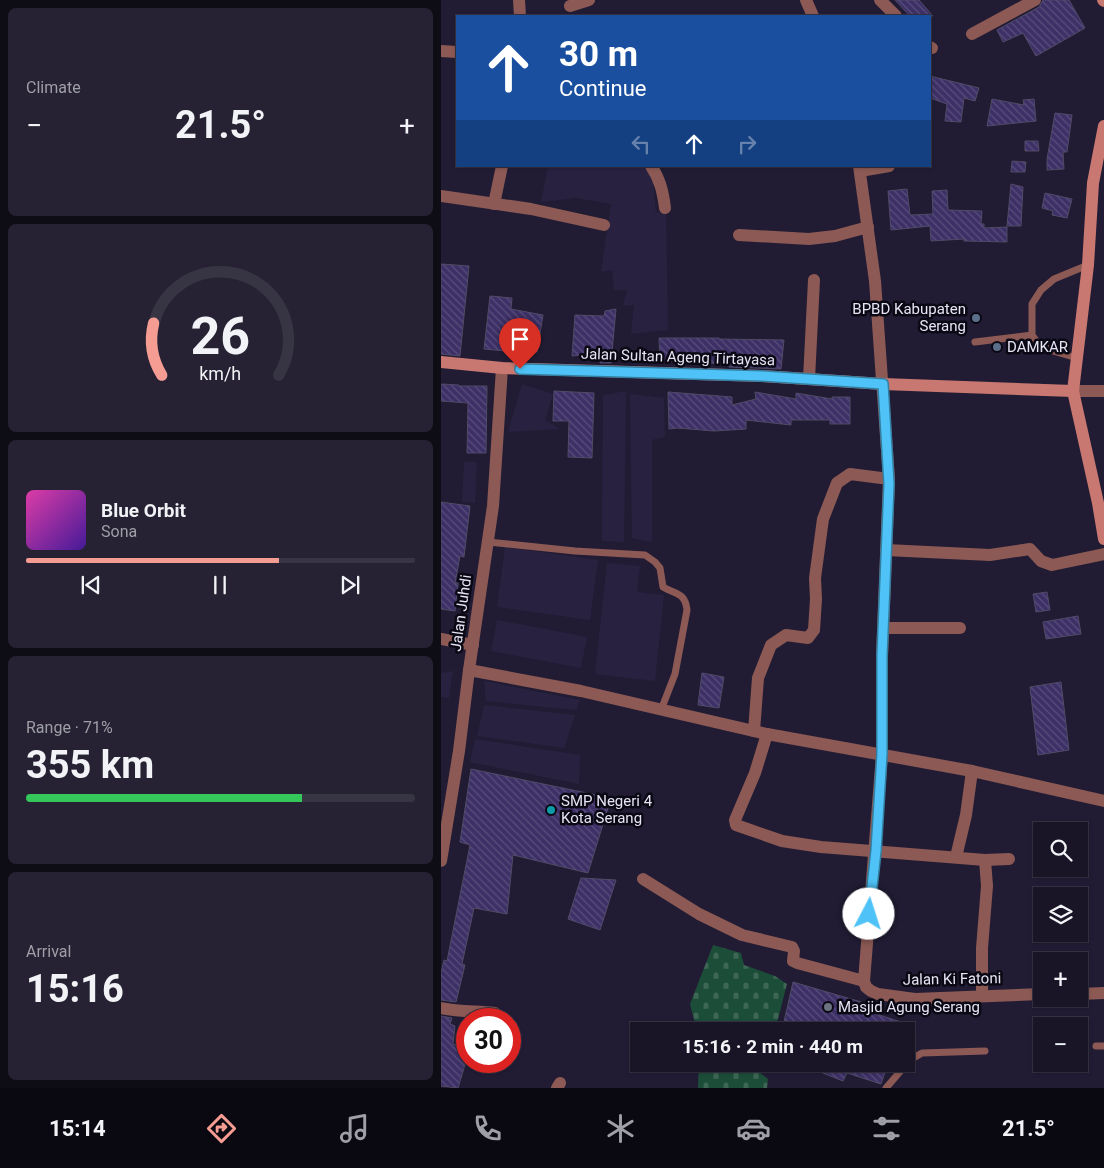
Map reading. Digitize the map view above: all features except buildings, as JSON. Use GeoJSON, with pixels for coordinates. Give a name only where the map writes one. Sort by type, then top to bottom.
{"type":"FeatureCollection","features":[{"type":"Feature","properties":{"kind":"main road"},"geometry":{"type":"LineString","coordinates":[[1104,126],[1093,183],[1088,265],[1073,392],[1098,503],[1104,539]]}},
{"type":"Feature","properties":{"kind":"main road","name":"Jalan Sultan Ageng Tirtayasa"},"geometry":{"type":"LineString","coordinates":[[441,362],[502,368],[809,379],[1073,392]]}},
{"type":"Feature","properties":{"kind":"street"},"geometry":{"type":"LineString","coordinates":[[519,0],[520,15]]}},
{"type":"Feature","properties":{"kind":"street"},"geometry":{"type":"LineString","coordinates":[[571,7],[589,0]]}},
{"type":"Feature","properties":{"kind":"street"},"geometry":{"type":"LineString","coordinates":[[806,0],[813,15]]}},
{"type":"Feature","properties":{"kind":"street"},"geometry":{"type":"LineString","coordinates":[[880,0],[895,15]]}},
{"type":"Feature","properties":{"kind":"street"},"geometry":{"type":"LineString","coordinates":[[972,34],[1035,0]]}},
{"type":"Feature","properties":{"kind":"street"},"geometry":{"type":"LineString","coordinates":[[441,52],[456,52]]}},
{"type":"Feature","properties":{"kind":"street"},"geometry":{"type":"LineString","coordinates":[[494,204],[502,167]]}},
{"type":"Feature","properties":{"kind":"street"},"geometry":{"type":"LineString","coordinates":[[652,167],[657,174],[662,189],[665,208]]}},
{"type":"Feature","properties":{"kind":"street"},"geometry":{"type":"LineString","coordinates":[[643,879],[699,914],[742,934],[792,947],[794,950],[793,961],[797,963],[864,981],[870,897],[876,851],[882,754],[883,628],[889,479],[875,282],[860,169],[879,167]]}},
{"type":"Feature","properties":{"kind":"street"},"geometry":{"type":"LineString","coordinates":[[441,196],[531,209],[604,225]]}},
{"type":"Feature","properties":{"kind":"street"},"geometry":{"type":"LineString","coordinates":[[739,234],[809,239],[835,236],[868,226]]}},
{"type":"Feature","properties":{"kind":"street"},"geometry":{"type":"LineString","coordinates":[[809,379],[814,280]]}},
{"type":"Feature","properties":{"kind":"street","name":"Jalan Juhdi"},"geometry":{"type":"LineString","coordinates":[[441,861],[445,812],[459,751],[493,506],[502,368]]}},
{"type":"Feature","properties":{"kind":"street"},"geometry":{"type":"LineString","coordinates":[[1073,392],[1104,391]]}},
{"type":"Feature","properties":{"kind":"street"},"geometry":{"type":"LineString","coordinates":[[889,479],[850,474],[837,482],[823,518],[819,538],[815,578],[814,630],[808,638],[786,635],[771,644],[758,678],[760,732],[755,773],[735,820],[736,825],[783,841],[821,847],[985,860],[1009,859]]}},
{"type":"Feature","properties":{"kind":"street"},"geometry":{"type":"LineString","coordinates":[[886,550],[990,555],[1029,549],[1041,561],[1052,565],[1104,554]]}},
{"type":"Feature","properties":{"kind":"street"},"geometry":{"type":"LineString","coordinates":[[883,628],[960,628]]}},
{"type":"Feature","properties":{"kind":"street"},"geometry":{"type":"LineString","coordinates":[[441,639],[473,644]]}},
{"type":"Feature","properties":{"kind":"street"},"geometry":{"type":"LineString","coordinates":[[469,670],[581,691],[760,732],[972,771],[1104,801]]}},
{"type":"Feature","properties":{"kind":"street"},"geometry":{"type":"LineString","coordinates":[[956,857],[966,815],[972,771]]}},
{"type":"Feature","properties":{"kind":"street"},"geometry":{"type":"LineString","coordinates":[[982,995],[982,948],[987,886],[985,860]]}},
{"type":"Feature","properties":{"kind":"street","name":"Jalan Ki Fatoni"},"geometry":{"type":"LineString","coordinates":[[864,981],[866,987],[871,992],[915,999],[1033,994]]}},
{"type":"Feature","properties":{"kind":"street"},"geometry":{"type":"LineString","coordinates":[[1088,994],[1104,993]]}},
{"type":"Feature","properties":{"kind":"street"},"geometry":{"type":"LineString","coordinates":[[441,1008],[456,1011]]}},
{"type":"Feature","properties":{"kind":"lane"},"geometry":{"type":"LineString","coordinates":[[1077,358],[1038,343],[1032,335],[1032,304],[1041,290],[1054,279],[1088,265]]}},
{"type":"Feature","properties":{"kind":"lane"},"geometry":{"type":"LineString","coordinates":[[975,342],[1032,335]]}},
{"type":"Feature","properties":{"kind":"lane"},"geometry":{"type":"LineString","coordinates":[[488,542],[575,551],[645,555],[655,562],[660,568],[663,586],[682,595],[686,602],[687,610],[675,674],[661,710]]}},
{"type":"Feature","properties":{"kind":"lane"},"geometry":{"type":"LineString","coordinates":[[885,1088],[909,1060],[923,1053],[985,1051]]}},
{"type":"Feature","properties":{"kind":"shaded area"},"geometry":{"type":"Polygon","coordinates":[[[548,167],[645,167],[653,181],[656,213],[666,210],[668,330],[631,334],[634,305],[623,306],[627,290],[614,290],[612,270],[601,272],[611,204],[576,198],[541,202],[548,167]]]}},
{"type":"Feature","properties":{"kind":"shaded area"},"geometry":{"type":"Polygon","coordinates":[[[522,384],[553,394],[545,420],[560,429],[508,432],[522,384]]]}},
{"type":"Feature","properties":{"kind":"shaded area"},"geometry":{"type":"Polygon","coordinates":[[[626,391],[624,542],[602,541],[603,395],[626,391]]]}},
{"type":"Feature","properties":{"kind":"shaded area"},"geometry":{"type":"Polygon","coordinates":[[[630,394],[664,398],[665,437],[652,440],[652,542],[632,538],[630,394]]]}},
{"type":"Feature","properties":{"kind":"shaded area"},"geometry":{"type":"Polygon","coordinates":[[[464,462],[477,462],[475,503],[462,502],[464,462]]]}},
{"type":"Feature","properties":{"kind":"shaded area"},"geometry":{"type":"Polygon","coordinates":[[[505,547],[598,560],[590,620],[497,607],[505,547]]]}},
{"type":"Feature","properties":{"kind":"shaded area"},"geometry":{"type":"Polygon","coordinates":[[[607,563],[640,566],[637,592],[664,595],[655,681],[595,674],[607,563]]]}},
{"type":"Feature","properties":{"kind":"shaded area"},"geometry":{"type":"Polygon","coordinates":[[[497,620],[587,637],[581,668],[491,651],[497,620]]]}},
{"type":"Feature","properties":{"kind":"shaded area"},"geometry":{"type":"Polygon","coordinates":[[[453,671],[449,698],[441,697],[441,673],[453,671]]]}},
{"type":"Feature","properties":{"kind":"shaded area"},"geometry":{"type":"Polygon","coordinates":[[[484,681],[580,700],[576,710],[486,701],[484,681]]]}},
{"type":"Feature","properties":{"kind":"shaded area"},"geometry":{"type":"Polygon","coordinates":[[[484,705],[575,715],[564,748],[477,736],[484,705]]]}},
{"type":"Feature","properties":{"kind":"shaded area"},"geometry":{"type":"Polygon","coordinates":[[[475,739],[580,755],[579,784],[470,762],[475,739]]]}},
{"type":"Feature","properties":{"kind":"green space"},"geometry":{"type":"Polygon","coordinates":[[[713,945],[741,953],[744,965],[775,976],[787,984],[777,1022],[695,1022],[690,1004],[713,945]]]}},
{"type":"Feature","properties":{"kind":"green space"},"geometry":{"type":"Polygon","coordinates":[[[699,1072],[759,1072],[768,1079],[767,1088],[698,1088],[699,1072]]]}},
{"type":"Feature","properties":{"kind":"place","name":"BPBD Kabupaten Serang"},"geometry":{"type":"Point","coordinates":[976,318]}},
{"type":"Feature","properties":{"kind":"place","name":"DAMKAR"},"geometry":{"type":"Point","coordinates":[997,347]}},
{"type":"Feature","properties":{"kind":"place","name":"SMP Negeri 4 Kota Serang"},"geometry":{"type":"Point","coordinates":[551,810]}},
{"type":"Feature","properties":{"kind":"place","name":"Masjid Agung Serang"},"geometry":{"type":"Point","coordinates":[828,1007]}},
{"type":"Feature","properties":{"kind":"route"},"geometry":{"type":"LineString","coordinates":[[520,369],[762,376],[883,384],[889,484],[882,656],[882,754],[876,851],[869,914]]}}]}
